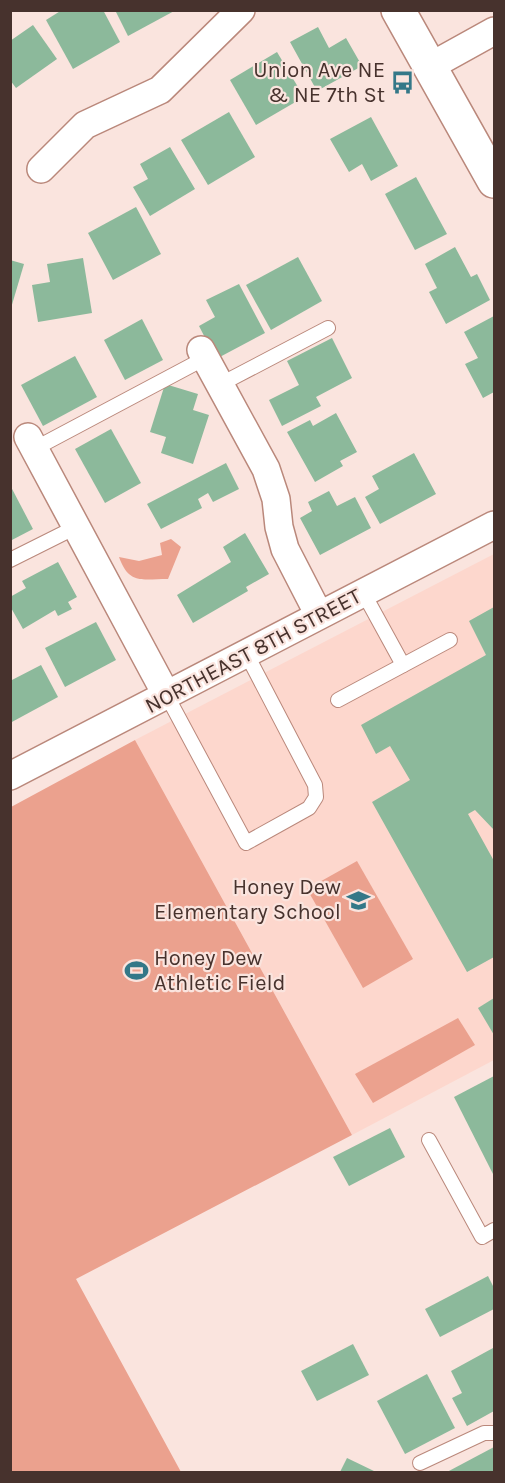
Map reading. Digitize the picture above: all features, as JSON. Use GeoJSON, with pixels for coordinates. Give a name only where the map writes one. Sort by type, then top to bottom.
{"type":"FeatureCollection","features":[{"type":"Feature","properties":{"kind":"street"},"geometry":{"type":"LineString","coordinates":[[41,169],[85,125],[160,90],[241,10]]}},
{"type":"Feature","properties":{"kind":"street"},"geometry":{"type":"LineString","coordinates":[[398,10],[495,181]]}},
{"type":"Feature","properties":{"kind":"street"},"geometry":{"type":"LineString","coordinates":[[429,68],[495,31]]}},
{"type":"Feature","properties":{"kind":"street"},"geometry":{"type":"LineString","coordinates":[[197,357],[221,384],[266,469],[276,499],[279,527],[285,549],[320,615]]}},
{"type":"Feature","properties":{"kind":"street"},"geometry":{"type":"LineString","coordinates":[[31,443],[167,696]]}},
{"type":"Feature","properties":{"kind":"street","name":"NORTHEAST 8TH STREET"},"geometry":{"type":"LineString","coordinates":[[10,776],[495,525]]}},
{"type":"Feature","properties":{"kind":"lane"},"geometry":{"type":"LineString","coordinates":[[221,384],[328,328]]}},
{"type":"Feature","properties":{"kind":"lane"},"geometry":{"type":"LineString","coordinates":[[31,443],[197,357]]}},
{"type":"Feature","properties":{"kind":"lane"},"geometry":{"type":"LineString","coordinates":[[10,560],[76,527]]}},
{"type":"Feature","properties":{"kind":"lane"},"geometry":{"type":"LineString","coordinates":[[363,592],[403,665]]}},
{"type":"Feature","properties":{"kind":"lane"},"geometry":{"type":"LineString","coordinates":[[338,700],[450,640]]}},
{"type":"Feature","properties":{"kind":"lane"},"geometry":{"type":"LineString","coordinates":[[167,696],[246,843],[309,808],[316,797],[315,785],[246,653]]}},
{"type":"Feature","properties":{"kind":"lane"},"geometry":{"type":"LineString","coordinates":[[429,1140],[482,1237],[495,1230]]}},
{"type":"Feature","properties":{"kind":"lane"},"geometry":{"type":"LineString","coordinates":[[420,1463],[483,1433],[495,1433]]}},
{"type":"Feature","properties":{"kind":"shaded area"},"geometry":{"type":"Polygon","coordinates":[[[171,539],[181,547],[168,579],[138,578],[127,572],[123,566],[119,557],[139,561],[162,555],[160,543],[171,539]]]}},
{"type":"Feature","properties":{"kind":"shaded area","name":"Honey Dew Elementary School"},"geometry":{"type":"Polygon","coordinates":[[[494,554],[494,1060],[352,1135],[135,740],[494,554]]]}},
{"type":"Feature","properties":{"kind":"shaded area","name":"Honey Dew Athletic Field"},"geometry":{"type":"Polygon","coordinates":[[[135,740],[352,1135],[76,1279],[181,1472],[11,1472],[11,807],[135,740]]]}},
{"type":"Feature","properties":{"kind":"shaded area"},"geometry":{"type":"Polygon","coordinates":[[[357,861],[413,959],[363,988],[307,889],[357,861]]]}},
{"type":"Feature","properties":{"kind":"shaded area"},"geometry":{"type":"Polygon","coordinates":[[[458,1018],[475,1045],[373,1103],[355,1074],[458,1018]]]}},
{"type":"Feature","properties":{"kind":"building"},"geometry":{"type":"Polygon","coordinates":[[[62,10],[103,10],[120,42],[73,69],[46,20],[62,10]]]}},
{"type":"Feature","properties":{"kind":"building"},"geometry":{"type":"Polygon","coordinates":[[[115,10],[176,10],[128,36],[115,10]]]}},
{"type":"Feature","properties":{"kind":"building"},"geometry":{"type":"Polygon","coordinates":[[[33,25],[57,59],[16,88],[10,80],[10,41],[33,25]]]}},
{"type":"Feature","properties":{"kind":"building"},"geometry":{"type":"Polygon","coordinates":[[[318,27],[329,48],[346,38],[362,66],[317,91],[290,42],[318,27]]]}},
{"type":"Feature","properties":{"kind":"building"},"geometry":{"type":"Polygon","coordinates":[[[277,52],[304,97],[256,125],[230,80],[277,52]]]}},
{"type":"Feature","properties":{"kind":"building"},"geometry":{"type":"Polygon","coordinates":[[[229,112],[255,157],[208,185],[181,140],[229,112]]]}},
{"type":"Feature","properties":{"kind":"building"},"geometry":{"type":"Polygon","coordinates":[[[371,117],[398,166],[371,181],[362,164],[349,172],[330,139],[371,117]]]}},
{"type":"Feature","properties":{"kind":"building"},"geometry":{"type":"Polygon","coordinates":[[[170,147],[195,189],[150,216],[133,187],[148,179],[140,164],[170,147]]]}},
{"type":"Feature","properties":{"kind":"building"},"geometry":{"type":"Polygon","coordinates":[[[416,177],[447,234],[415,250],[385,194],[416,177]]]}},
{"type":"Feature","properties":{"kind":"building"},"geometry":{"type":"Polygon","coordinates":[[[136,207],[161,254],[113,280],[88,233],[136,207]]]}},
{"type":"Feature","properties":{"kind":"building"},"geometry":{"type":"Polygon","coordinates":[[[455,247],[471,277],[477,274],[490,300],[446,324],[429,292],[437,288],[425,264],[455,247]]]}},
{"type":"Feature","properties":{"kind":"building"},"geometry":{"type":"Polygon","coordinates":[[[298,257],[322,301],[271,330],[246,285],[298,257]]]}},
{"type":"Feature","properties":{"kind":"building"},"geometry":{"type":"Polygon","coordinates":[[[83,258],[92,313],[38,322],[32,285],[50,282],[47,264],[83,258]]]}},
{"type":"Feature","properties":{"kind":"building"},"geometry":{"type":"Polygon","coordinates":[[[10,260],[24,264],[11,308],[10,308],[10,260]]]}},
{"type":"Feature","properties":{"kind":"building"},"geometry":{"type":"Polygon","coordinates":[[[239,284],[265,333],[216,359],[199,326],[215,317],[206,300],[239,284]]]}},
{"type":"Feature","properties":{"kind":"building"},"geometry":{"type":"Polygon","coordinates":[[[494,316],[494,392],[483,398],[465,364],[478,358],[464,332],[494,316]]]}},
{"type":"Feature","properties":{"kind":"building"},"geometry":{"type":"Polygon","coordinates":[[[142,319],[163,360],[125,380],[104,340],[142,319]]]}},
{"type":"Feature","properties":{"kind":"building"},"geometry":{"type":"Polygon","coordinates":[[[332,338],[352,378],[316,397],[321,406],[282,426],[269,400],[299,385],[287,361],[332,338]]]}},
{"type":"Feature","properties":{"kind":"building"},"geometry":{"type":"Polygon","coordinates":[[[75,356],[97,397],[43,426],[21,385],[75,356]]]}},
{"type":"Feature","properties":{"kind":"building"},"geometry":{"type":"Polygon","coordinates":[[[165,384],[198,394],[193,410],[209,415],[193,464],[161,453],[166,437],[150,432],[165,384]]]}},
{"type":"Feature","properties":{"kind":"building"},"geometry":{"type":"Polygon","coordinates":[[[336,413],[357,452],[340,461],[343,466],[315,482],[287,432],[310,420],[313,426],[336,413]]]}},
{"type":"Feature","properties":{"kind":"building"},"geometry":{"type":"Polygon","coordinates":[[[111,429],[141,483],[105,503],[75,449],[111,429]]]}},
{"type":"Feature","properties":{"kind":"building"},"geometry":{"type":"Polygon","coordinates":[[[414,453],[436,494],[380,524],[365,497],[379,489],[372,476],[414,453]]]}},
{"type":"Feature","properties":{"kind":"building"},"geometry":{"type":"Polygon","coordinates":[[[226,463],[239,489],[213,502],[208,493],[198,499],[202,508],[161,529],[147,504],[226,463]]]}},
{"type":"Feature","properties":{"kind":"building"},"geometry":{"type":"Polygon","coordinates":[[[10,485],[33,529],[10,541],[10,485]]]}},
{"type":"Feature","properties":{"kind":"building"},"geometry":{"type":"Polygon","coordinates":[[[329,491],[337,506],[355,497],[371,528],[320,555],[300,518],[312,511],[308,502],[329,491]]]}},
{"type":"Feature","properties":{"kind":"building"},"geometry":{"type":"Polygon","coordinates":[[[245,533],[269,574],[246,587],[248,591],[193,623],[177,595],[231,562],[223,547],[245,533]]]}},
{"type":"Feature","properties":{"kind":"building"},"geometry":{"type":"Polygon","coordinates":[[[58,562],[77,597],[68,602],[72,609],[58,616],[55,610],[23,629],[10,606],[10,597],[26,588],[22,581],[58,562]]]}},
{"type":"Feature","properties":{"kind":"building"},"geometry":{"type":"Polygon","coordinates":[[[494,607],[494,830],[475,810],[468,814],[494,861],[494,957],[467,972],[372,802],[410,780],[390,746],[376,754],[361,725],[486,655],[469,621],[494,607]]]}},
{"type":"Feature","properties":{"kind":"building"},"geometry":{"type":"Polygon","coordinates":[[[96,622],[116,660],[65,687],[45,648],[96,622]]]}},
{"type":"Feature","properties":{"kind":"building"},"geometry":{"type":"Polygon","coordinates":[[[41,665],[58,697],[10,723],[10,681],[41,665]]]}},
{"type":"Feature","properties":{"kind":"building"},"geometry":{"type":"Polygon","coordinates":[[[494,998],[494,1035],[478,1008],[494,998]]]}},
{"type":"Feature","properties":{"kind":"building"},"geometry":{"type":"Polygon","coordinates":[[[494,1076],[494,1176],[454,1097],[494,1076]]]}},
{"type":"Feature","properties":{"kind":"building"},"geometry":{"type":"Polygon","coordinates":[[[390,1128],[405,1157],[349,1186],[333,1157],[390,1128]]]}},
{"type":"Feature","properties":{"kind":"building"},"geometry":{"type":"Polygon","coordinates":[[[488,1276],[494,1288],[494,1309],[440,1337],[425,1309],[488,1276]]]}},
{"type":"Feature","properties":{"kind":"building"},"geometry":{"type":"Polygon","coordinates":[[[353,1344],[369,1375],[317,1401],[301,1371],[353,1344]]]}},
{"type":"Feature","properties":{"kind":"building"},"geometry":{"type":"Polygon","coordinates":[[[493,1348],[494,1411],[467,1426],[452,1398],[462,1393],[451,1371],[493,1348]]]}},
{"type":"Feature","properties":{"kind":"building"},"geometry":{"type":"Polygon","coordinates":[[[427,1374],[455,1428],[405,1454],[377,1401],[427,1374]]]}},
{"type":"Feature","properties":{"kind":"building"},"geometry":{"type":"Polygon","coordinates":[[[494,1447],[494,1472],[447,1472],[494,1447]]]}},
{"type":"Feature","properties":{"kind":"building"},"geometry":{"type":"Polygon","coordinates":[[[347,1458],[376,1472],[340,1472],[347,1458]]]}},
{"type":"Feature","properties":{"kind":"place","name":"Union Ave NE & NE 7th St"},"geometry":{"type":"Point","coordinates":[403,83]}},
{"type":"Feature","properties":{"kind":"place","name":"Honey Dew Elementary School"},"geometry":{"type":"Point","coordinates":[359,900]}},
{"type":"Feature","properties":{"kind":"place","name":"Honey Dew Athletic Field"},"geometry":{"type":"Point","coordinates":[136,971]}}]}
